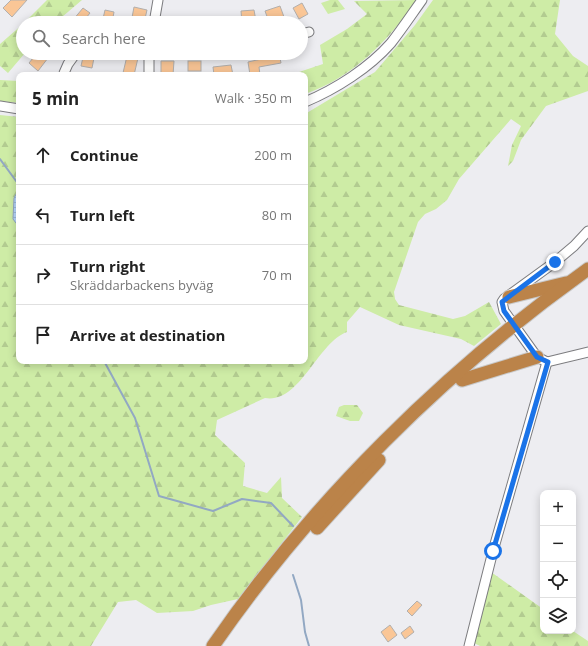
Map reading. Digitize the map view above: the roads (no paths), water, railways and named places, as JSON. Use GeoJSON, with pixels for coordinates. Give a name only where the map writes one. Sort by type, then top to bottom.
{"type":"FeatureCollection","features":[{"type":"Feature","properties":{"kind":"highway"},"geometry":{"type":"LineString","coordinates":[[224,646],[243,617],[315,530],[394,442],[516,329],[570,282],[588,270]]}},
{"type":"Feature","properties":{"kind":"highway"},"geometry":{"type":"LineString","coordinates":[[213,646],[236,613],[308,525],[389,436],[460,370],[588,278]]}},
{"type":"Feature","properties":{"kind":"highway"},"geometry":{"type":"LineString","coordinates":[[509,297],[570,282]]}},
{"type":"Feature","properties":{"kind":"highway"},"geometry":{"type":"LineString","coordinates":[[462,380],[542,360]]}},
{"type":"Feature","properties":{"kind":"street"},"geometry":{"type":"LineString","coordinates":[[155,16],[158,0]]}},
{"type":"Feature","properties":{"kind":"street"},"geometry":{"type":"LineString","coordinates":[[308,101],[316,98],[362,70],[390,43],[422,0]]}},
{"type":"Feature","properties":{"kind":"street"},"geometry":{"type":"LineString","coordinates":[[64,72],[71,60]]}},
{"type":"Feature","properties":{"kind":"street"},"geometry":{"type":"LineString","coordinates":[[149,60],[149,72]]}},
{"type":"Feature","properties":{"kind":"street"},"geometry":{"type":"LineString","coordinates":[[0,106],[16,109]]}},
{"type":"Feature","properties":{"kind":"street"},"geometry":{"type":"LineString","coordinates":[[542,360],[516,329],[502,306],[504,299],[509,297],[574,246],[588,231]]}},
{"type":"Feature","properties":{"kind":"street"},"geometry":{"type":"LineString","coordinates":[[542,360],[588,352]]}},
{"type":"Feature","properties":{"kind":"street"},"geometry":{"type":"LineString","coordinates":[[469,646],[542,360]]}},
{"type":"Feature","properties":{"kind":"water"},"geometry":{"type":"Polygon","coordinates":[[[16,194],[16,223],[13,219],[14,198],[16,194]]]}},
{"type":"Feature","properties":{"kind":"waterway"},"geometry":{"type":"LineString","coordinates":[[0,159],[16,181]]}},
{"type":"Feature","properties":{"kind":"waterway"},"geometry":{"type":"LineString","coordinates":[[106,364],[135,418],[159,496],[213,511],[242,499],[271,503],[293,526]]}},
{"type":"Feature","properties":{"kind":"waterway"},"geometry":{"type":"LineString","coordinates":[[293,575],[301,600],[305,632],[309,646]]}}]}
